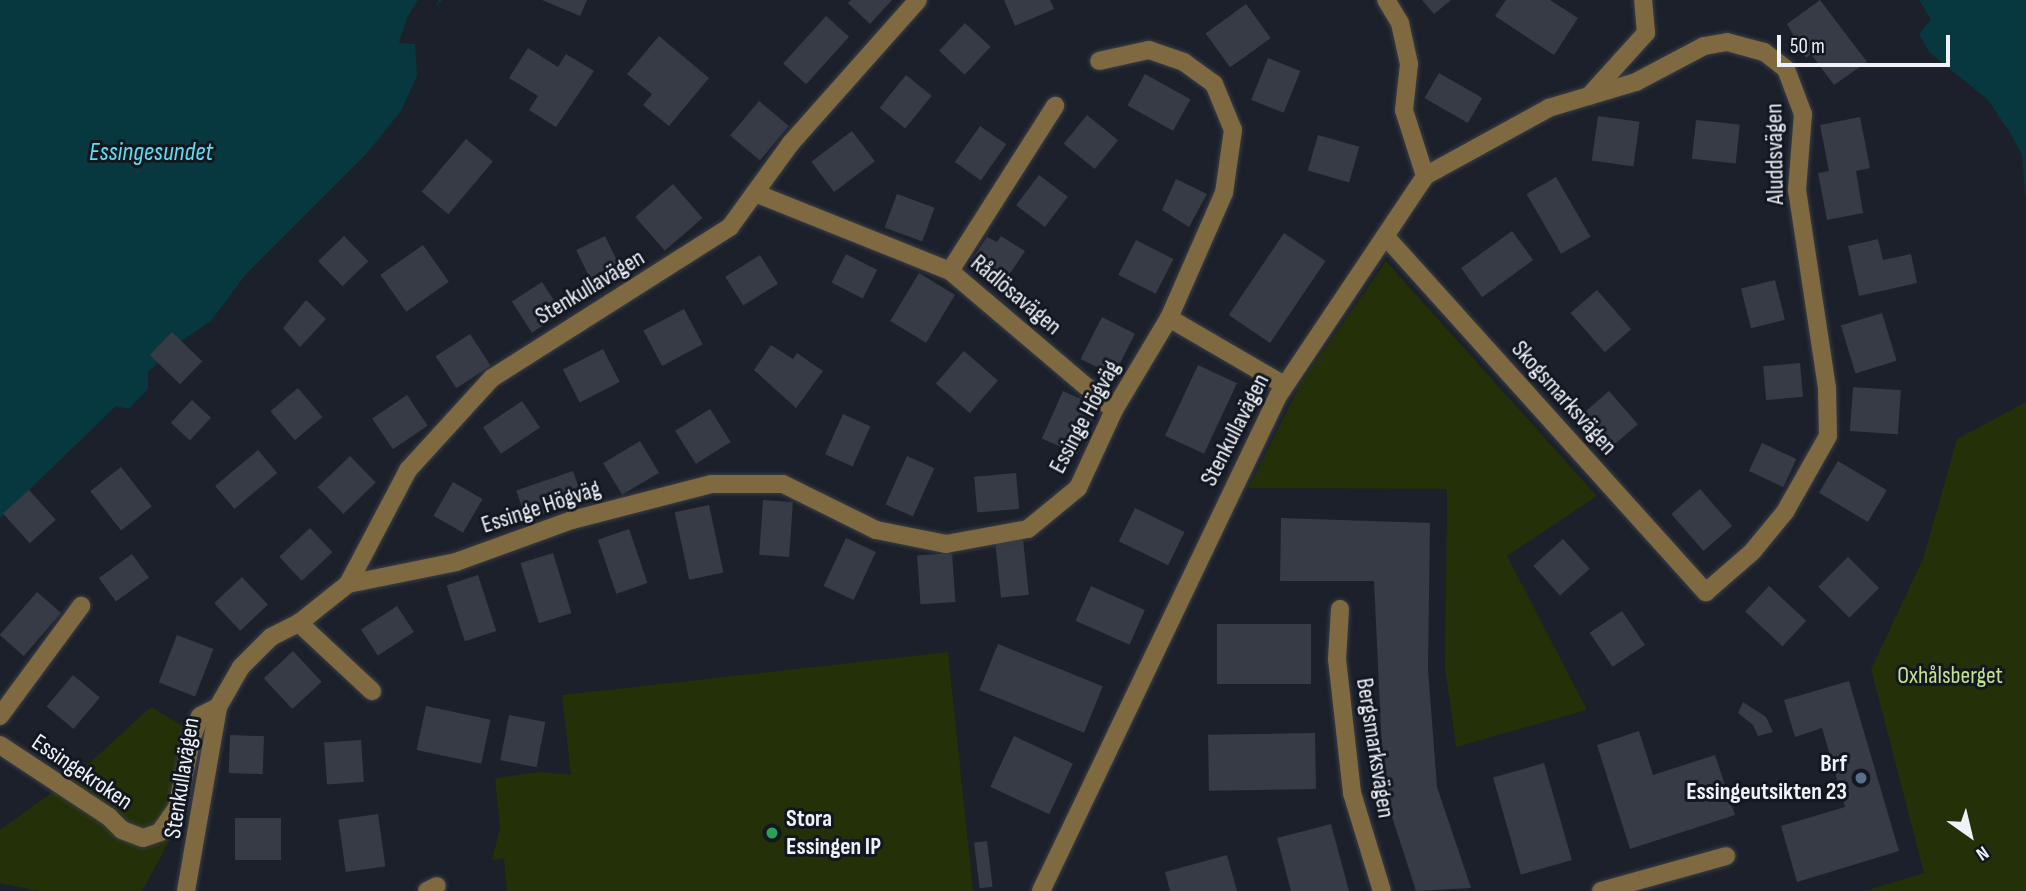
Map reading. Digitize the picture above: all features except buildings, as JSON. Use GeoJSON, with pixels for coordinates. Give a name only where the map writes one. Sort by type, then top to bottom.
{"type":"FeatureCollection","features":[{"type":"Feature","properties":{"kind":"street","name":"Stenkullavägen"},"geometry":{"type":"LineString","coordinates":[[186,891],[218,707],[241,667],[271,637],[299,623],[348,584],[408,470],[492,378],[730,227],[791,143],[918,0]]}},
{"type":"Feature","properties":{"kind":"street"},"geometry":{"type":"LineString","coordinates":[[1386,0],[1400,23],[1409,64],[1404,110],[1425,176]]}},
{"type":"Feature","properties":{"kind":"street"},"geometry":{"type":"LineString","coordinates":[[1586,98],[1646,33],[1643,0]]}},
{"type":"Feature","properties":{"kind":"street","name":"Aluddsvägen"},"geometry":{"type":"LineString","coordinates":[[1425,176],[1549,108],[1636,82],[1704,47],[1727,42],[1764,52],[1786,69],[1798,92],[1803,114],[1797,190],[1827,388],[1828,436],[1785,512],[1752,552],[1706,592]]}},
{"type":"Feature","properties":{"kind":"street","name":"Essinge Högväg"},"geometry":{"type":"LineString","coordinates":[[348,584],[456,562],[572,520],[711,484],[783,484],[876,530],[947,544],[1028,530],[1078,488],[1114,410],[1169,318],[1224,192],[1233,130],[1214,84],[1184,62],[1149,50],[1100,61]]}},
{"type":"Feature","properties":{"kind":"street"},"geometry":{"type":"LineString","coordinates":[[950,271],[1055,106]]}},
{"type":"Feature","properties":{"kind":"street","name":"Stenkullavägen"},"geometry":{"type":"LineString","coordinates":[[1041,891],[1284,385],[1425,176]]}},
{"type":"Feature","properties":{"kind":"street","name":"Rådlösavägen"},"geometry":{"type":"LineString","coordinates":[[755,193],[950,271],[1114,410]]}},
{"type":"Feature","properties":{"kind":"street","name":"Skogsmarksvägen"},"geometry":{"type":"LineString","coordinates":[[1386,237],[1706,592]]}},
{"type":"Feature","properties":{"kind":"street"},"geometry":{"type":"LineString","coordinates":[[1169,318],[1284,385]]}},
{"type":"Feature","properties":{"kind":"street"},"geometry":{"type":"LineString","coordinates":[[0,716],[81,606]]}},
{"type":"Feature","properties":{"kind":"street","name":"Bergsmarksvägen"},"geometry":{"type":"LineString","coordinates":[[1340,609],[1337,659],[1350,782],[1382,891]]}},
{"type":"Feature","properties":{"kind":"street"},"geometry":{"type":"LineString","coordinates":[[299,623],[372,691]]}},
{"type":"Feature","properties":{"kind":"street","name":"Essingekroken"},"geometry":{"type":"LineString","coordinates":[[0,745],[109,817],[122,830],[143,838],[160,832],[177,808],[192,737],[200,716],[218,707]]}},
{"type":"Feature","properties":{"kind":"street"},"geometry":{"type":"LineString","coordinates":[[1601,891],[1726,856]]}},
{"type":"Feature","properties":{"kind":"green space"},"geometry":{"type":"Polygon","coordinates":[[[1386,261],[1597,496],[1507,556],[1587,710],[1456,747],[1445,668],[1447,489],[1248,488],[1301,383],[1386,261]]]}},
{"type":"Feature","properties":{"kind":"green space","name":"Oxhålsberget"},"geometry":{"type":"Polygon","coordinates":[[[2026,402],[2026,891],[1865,891],[1924,873],[1871,669],[1923,559],[1957,439],[2026,402]]]}},
{"type":"Feature","properties":{"kind":"green space","name":"Stora Essingen IP"},"geometry":{"type":"Polygon","coordinates":[[[948,652],[973,891],[507,891],[504,858],[492,860],[500,828],[495,778],[541,772],[571,775],[562,695],[948,652]]]}},
{"type":"Feature","properties":{"kind":"green space"},"geometry":{"type":"Polygon","coordinates":[[[151,707],[201,737],[184,814],[142,891],[39,891],[0,883],[0,830],[75,776],[151,707]]]}},
{"type":"Feature","properties":{"kind":"water","name":"Essingesundet"},"geometry":{"type":"Polygon","coordinates":[[[0,0],[442,0],[422,21],[415,44],[417,76],[401,111],[367,153],[246,274],[211,321],[180,342],[148,372],[148,389],[129,409],[116,406],[0,518],[0,0]]]}},
{"type":"Feature","properties":{"kind":"water"},"geometry":{"type":"Polygon","coordinates":[[[1919,0],[2026,0],[2026,205],[2022,155],[1988,100],[1929,52],[1919,34],[1931,19],[1919,0]]]}},
{"type":"Feature","properties":{"kind":"pier"},"geometry":{"type":"Polygon","coordinates":[[[418,0],[439,0],[415,44],[399,43],[407,18],[418,0]]]}},
{"type":"Feature","properties":{"kind":"place","name":"Brf Essingeutsikten 23"},"geometry":{"type":"Point","coordinates":[1861,778]}},
{"type":"Feature","properties":{"kind":"place","name":"Stora Essingen IP"},"geometry":{"type":"Point","coordinates":[772,833]}}]}
